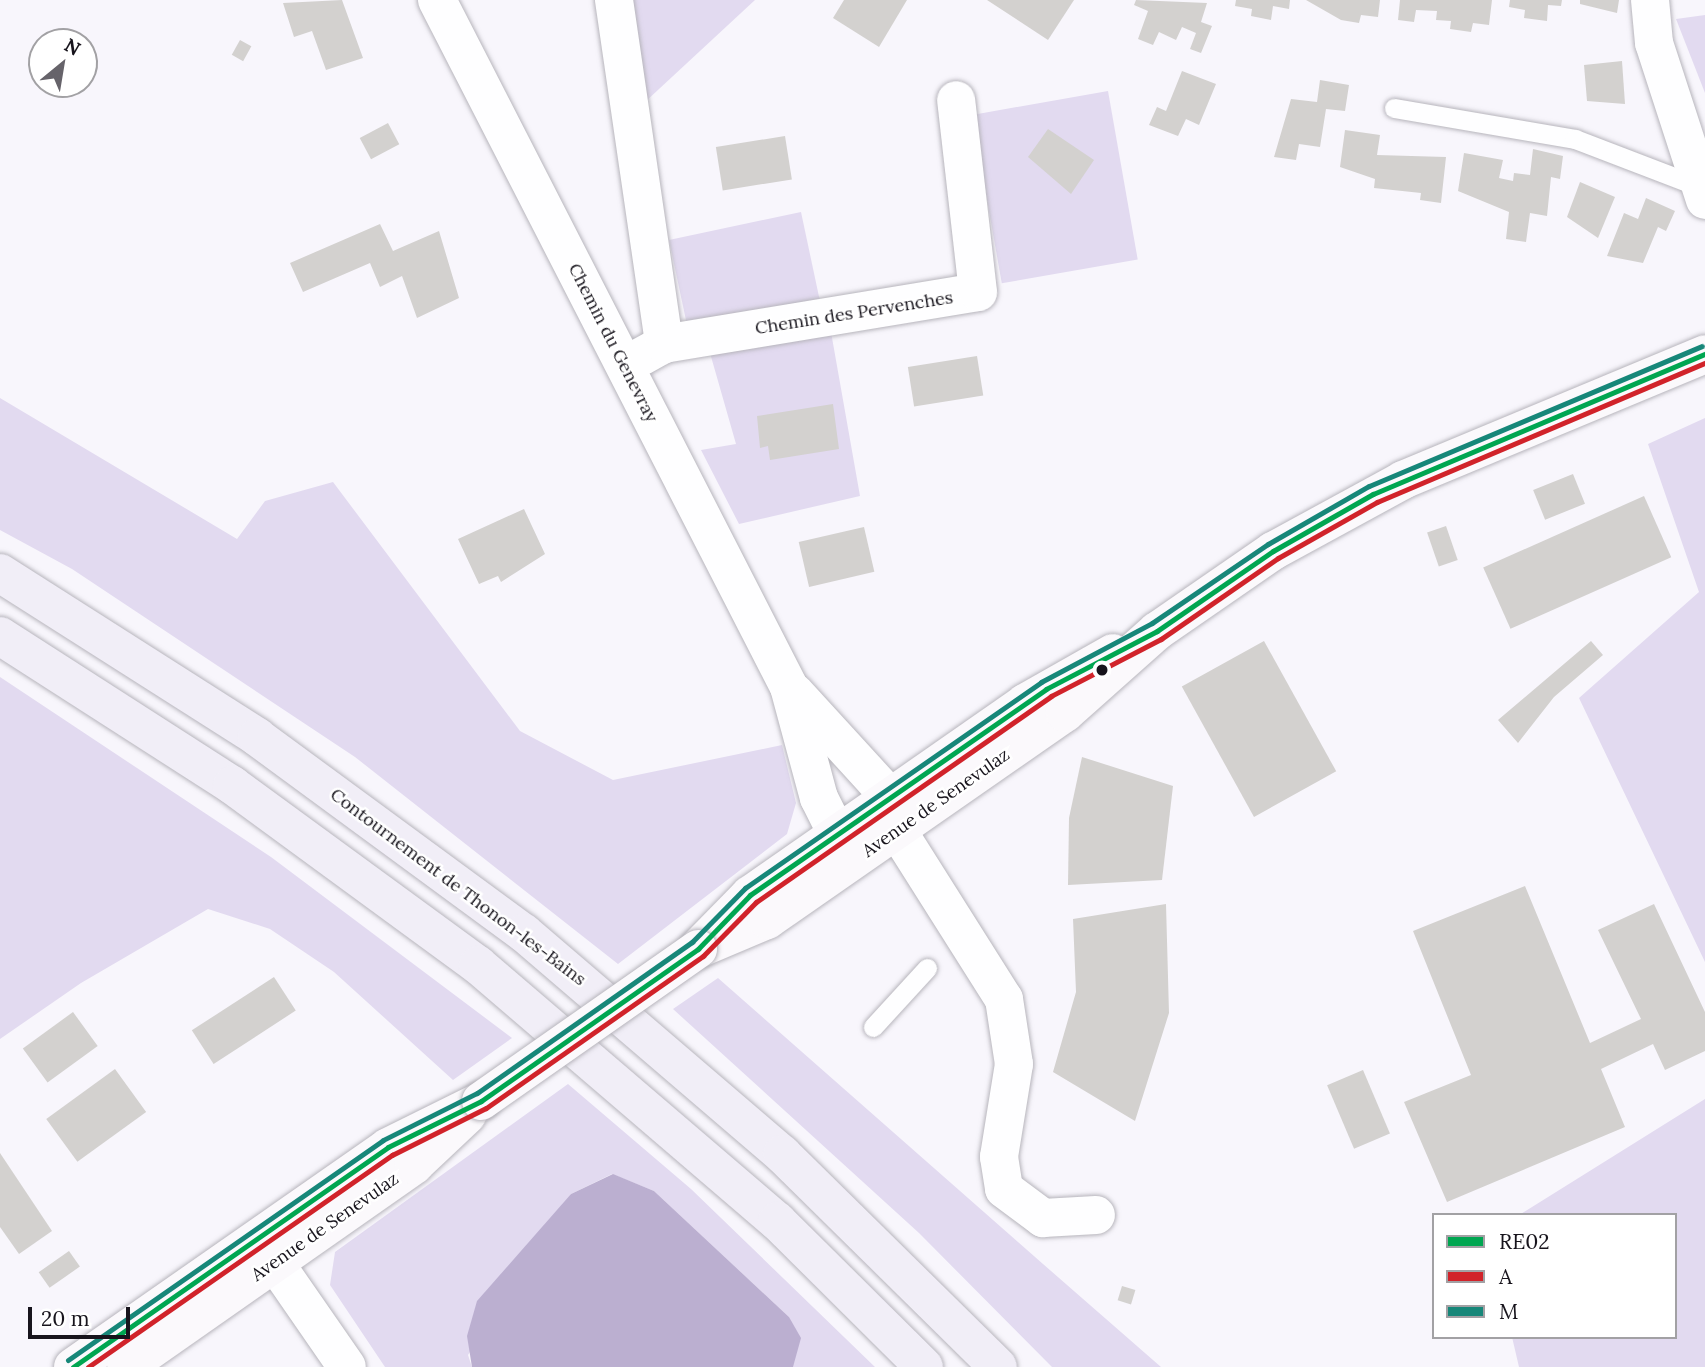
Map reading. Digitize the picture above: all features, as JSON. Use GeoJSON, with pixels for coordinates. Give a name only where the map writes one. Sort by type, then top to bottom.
{"type":"FeatureCollection","features":[{"type":"Feature","properties":{"kind":"highway","name":"Contournement de Thonon-les-Bains"},"geometry":{"type":"LineString","coordinates":[[0,573],[257,737],[524,933],[782,1154],[998,1367]]}},
{"type":"Feature","properties":{"kind":"highway"},"geometry":{"type":"LineString","coordinates":[[0,636],[232,785],[478,965],[777,1222],[924,1367]]}},
{"type":"Feature","properties":{"kind":"main road","name":"Avenue de Senevulaz"},"geometry":{"type":"LineString","coordinates":[[73,1367],[424,1158],[481,1101],[698,949],[735,906],[846,846],[893,813],[1080,701],[1157,631],[1273,551],[1373,494],[1705,354]]}},
{"type":"Feature","properties":{"kind":"main road","name":"Avenue de Senevulaz"},"geometry":{"type":"LineString","coordinates":[[126,1367],[266,1250]]}},
{"type":"Feature","properties":{"kind":"street","name":"Chemin du Genevray"},"geometry":{"type":"LineString","coordinates":[[437,0],[789,687],[819,798],[846,846]]}},
{"type":"Feature","properties":{"kind":"street"},"geometry":{"type":"LineString","coordinates":[[614,0],[664,344]]}},
{"type":"Feature","properties":{"kind":"street"},"geometry":{"type":"LineString","coordinates":[[1652,0],[1654,43],[1703,193]]}},
{"type":"Feature","properties":{"kind":"street","name":"Chemin des Pervenches"},"geometry":{"type":"LineString","coordinates":[[625,366],[664,344],[978,292],[956,100]]}},
{"type":"Feature","properties":{"kind":"street","name":"Chemin du Genevray"},"geometry":{"type":"LineString","coordinates":[[789,687],[893,813],[1004,999],[1014,1064],[999,1157],[1004,1189],[1043,1218],[1096,1215]]}},
{"type":"Feature","properties":{"kind":"street"},"geometry":{"type":"LineString","coordinates":[[266,1250],[347,1367]]}},
{"type":"Feature","properties":{"kind":"lane"},"geometry":{"type":"LineString","coordinates":[[1394,108],[1576,139],[1703,193]]}},
{"type":"Feature","properties":{"kind":"lane"},"geometry":{"type":"LineString","coordinates":[[873,1027],[927,968]]}},
{"type":"Feature","properties":{"kind":"shaded area"},"geometry":{"type":"Polygon","coordinates":[[[629,0],[755,0],[645,102],[629,0]]]}},
{"type":"Feature","properties":{"kind":"shaded area"},"geometry":{"type":"Polygon","coordinates":[[[1705,15],[1705,93],[1676,19],[1705,15]]]}},
{"type":"Feature","properties":{"kind":"shaded area"},"geometry":{"type":"Polygon","coordinates":[[[1108,91],[1138,259],[1002,283],[972,115],[1108,91]]]}},
{"type":"Feature","properties":{"kind":"shaded area"},"geometry":{"type":"Polygon","coordinates":[[[801,212],[820,300],[688,328],[669,240],[801,212]]]}},
{"type":"Feature","properties":{"kind":"shaded area"},"geometry":{"type":"Polygon","coordinates":[[[831,332],[860,496],[739,524],[701,450],[736,444],[710,353],[831,332]]]}},
{"type":"Feature","properties":{"kind":"shaded area"},"geometry":{"type":"Polygon","coordinates":[[[0,398],[237,539],[265,501],[333,482],[520,731],[613,780],[782,745],[796,803],[787,834],[618,964],[355,757],[72,569],[0,530],[0,398]]]}},
{"type":"Feature","properties":{"kind":"shaded area"},"geometry":{"type":"Polygon","coordinates":[[[1705,418],[1705,962],[1579,698],[1699,592],[1648,444],[1705,418]]]}},
{"type":"Feature","properties":{"kind":"shaded area"},"geometry":{"type":"Polygon","coordinates":[[[0,677],[271,857],[512,1038],[453,1080],[334,972],[270,929],[208,909],[81,983],[0,1039],[0,677]]]}},
{"type":"Feature","properties":{"kind":"shaded area"},"geometry":{"type":"Polygon","coordinates":[[[718,978],[1161,1367],[1052,1367],[919,1233],[673,1009],[718,978]]]}},
{"type":"Feature","properties":{"kind":"shaded area"},"geometry":{"type":"Polygon","coordinates":[[[568,1084],[691,1189],[875,1367],[793,1367],[789,1317],[654,1191],[612,1174],[571,1194],[468,1355],[472,1367],[385,1367],[330,1285],[335,1252],[568,1084]]]}},
{"type":"Feature","properties":{"kind":"shaded area"},"geometry":{"type":"Polygon","coordinates":[[[1705,1099],[1705,1367],[1519,1367],[1512,1339],[1677,1339],[1677,1213],[1522,1213],[1705,1099]]]}},
{"type":"Feature","properties":{"kind":"shaded area"},"geometry":{"type":"Polygon","coordinates":[[[613,1174],[654,1191],[789,1317],[801,1338],[793,1367],[472,1367],[467,1336],[477,1301],[571,1194],[613,1174]]]}},
{"type":"Feature","properties":{"kind":"building"},"geometry":{"type":"Polygon","coordinates":[[[342,0],[363,58],[326,70],[312,31],[294,37],[283,3],[342,0]]]}},
{"type":"Feature","properties":{"kind":"building"},"geometry":{"type":"Polygon","coordinates":[[[844,0],[907,0],[879,47],[833,18],[844,0]]]}},
{"type":"Feature","properties":{"kind":"building"},"geometry":{"type":"Polygon","coordinates":[[[987,0],[1074,0],[1048,40],[987,0]]]}},
{"type":"Feature","properties":{"kind":"building"},"geometry":{"type":"Polygon","coordinates":[[[1136,0],[1207,3],[1201,22],[1212,26],[1201,53],[1190,49],[1196,33],[1182,27],[1176,40],[1159,32],[1153,45],[1138,39],[1148,11],[1134,5],[1136,0]]]}},
{"type":"Feature","properties":{"kind":"building"},"geometry":{"type":"Polygon","coordinates":[[[1236,0],[1290,0],[1289,9],[1273,6],[1271,20],[1251,16],[1252,9],[1235,6],[1236,0]]]}},
{"type":"Feature","properties":{"kind":"building"},"geometry":{"type":"Polygon","coordinates":[[[1306,0],[1380,0],[1378,17],[1361,15],[1359,23],[1341,20],[1306,0]]]}},
{"type":"Feature","properties":{"kind":"building"},"geometry":{"type":"Polygon","coordinates":[[[1400,0],[1492,0],[1489,25],[1473,23],[1471,32],[1450,29],[1451,21],[1436,20],[1437,11],[1416,10],[1414,22],[1398,20],[1400,0]]]}},
{"type":"Feature","properties":{"kind":"building"},"geometry":{"type":"Polygon","coordinates":[[[1510,0],[1562,0],[1561,6],[1548,5],[1547,21],[1524,18],[1525,10],[1509,7],[1510,0]]]}},
{"type":"Feature","properties":{"kind":"building"},"geometry":{"type":"Polygon","coordinates":[[[1580,0],[1619,0],[1617,13],[1580,4],[1580,0]]]}},
{"type":"Feature","properties":{"kind":"building"},"geometry":{"type":"Polygon","coordinates":[[[240,40],[251,46],[243,61],[232,55],[240,40]]]}},
{"type":"Feature","properties":{"kind":"building"},"geometry":{"type":"Polygon","coordinates":[[[1622,61],[1625,104],[1587,101],[1584,65],[1622,61]]]}},
{"type":"Feature","properties":{"kind":"building"},"geometry":{"type":"Polygon","coordinates":[[[1182,71],[1216,84],[1199,125],[1186,119],[1178,136],[1149,125],[1157,107],[1166,111],[1182,71]]]}},
{"type":"Feature","properties":{"kind":"building"},"geometry":{"type":"Polygon","coordinates":[[[1320,80],[1349,85],[1345,111],[1326,109],[1320,147],[1299,144],[1296,160],[1274,157],[1291,99],[1317,102],[1320,80]]]}},
{"type":"Feature","properties":{"kind":"building"},"geometry":{"type":"Polygon","coordinates":[[[388,123],[399,144],[371,159],[360,138],[388,123]]]}},
{"type":"Feature","properties":{"kind":"building"},"geometry":{"type":"Polygon","coordinates":[[[1048,129],[1094,160],[1071,194],[1028,157],[1048,129]]]}},
{"type":"Feature","properties":{"kind":"building"},"geometry":{"type":"Polygon","coordinates":[[[1345,130],[1380,135],[1377,155],[1446,157],[1441,203],[1420,200],[1421,193],[1374,188],[1375,179],[1340,167],[1345,130]]]}},
{"type":"Feature","properties":{"kind":"building"},"geometry":{"type":"Polygon","coordinates":[[[785,136],[792,179],[723,190],[716,147],[785,136]]]}},
{"type":"Feature","properties":{"kind":"building"},"geometry":{"type":"Polygon","coordinates":[[[1533,149],[1563,156],[1560,179],[1551,177],[1547,216],[1530,213],[1526,242],[1506,239],[1509,212],[1458,191],[1464,153],[1503,160],[1499,178],[1513,181],[1514,173],[1530,175],[1533,149]]]}},
{"type":"Feature","properties":{"kind":"building"},"geometry":{"type":"Polygon","coordinates":[[[1580,182],[1615,197],[1598,238],[1567,217],[1580,182]]]}},
{"type":"Feature","properties":{"kind":"building"},"geometry":{"type":"Polygon","coordinates":[[[1646,198],[1675,211],[1666,231],[1658,227],[1643,263],[1607,256],[1624,213],[1638,219],[1646,198]]]}},
{"type":"Feature","properties":{"kind":"building"},"geometry":{"type":"Polygon","coordinates":[[[380,224],[393,251],[439,231],[459,298],[417,318],[402,276],[380,287],[370,263],[303,292],[290,263],[380,224]]]}},
{"type":"Feature","properties":{"kind":"building"},"geometry":{"type":"Polygon","coordinates":[[[977,356],[983,396],[914,406],[908,367],[977,356]]]}},
{"type":"Feature","properties":{"kind":"building"},"geometry":{"type":"Polygon","coordinates":[[[833,404],[839,449],[770,460],[768,446],[760,448],[757,416],[833,404]]]}},
{"type":"Feature","properties":{"kind":"building"},"geometry":{"type":"Polygon","coordinates":[[[1573,474],[1585,504],[1545,520],[1533,490],[1573,474]]]}},
{"type":"Feature","properties":{"kind":"building"},"geometry":{"type":"Polygon","coordinates":[[[1644,496],[1671,557],[1510,629],[1483,568],[1644,496]]]}},
{"type":"Feature","properties":{"kind":"building"},"geometry":{"type":"Polygon","coordinates":[[[524,509],[545,554],[501,582],[498,576],[479,584],[458,539],[524,509]]]}},
{"type":"Feature","properties":{"kind":"building"},"geometry":{"type":"Polygon","coordinates":[[[1446,526],[1458,560],[1439,567],[1427,533],[1446,526]]]}},
{"type":"Feature","properties":{"kind":"building"},"geometry":{"type":"Polygon","coordinates":[[[864,527],[874,572],[809,587],[799,542],[864,527]]]}},
{"type":"Feature","properties":{"kind":"building"},"geometry":{"type":"Polygon","coordinates":[[[1264,641],[1336,771],[1254,817],[1182,687],[1264,641]]]}},
{"type":"Feature","properties":{"kind":"building"},"geometry":{"type":"Polygon","coordinates":[[[1591,641],[1603,655],[1554,697],[1518,743],[1498,720],[1591,641]]]}},
{"type":"Feature","properties":{"kind":"building"},"geometry":{"type":"Polygon","coordinates":[[[1082,757],[1173,786],[1162,880],[1068,885],[1069,818],[1082,757]]]}},
{"type":"Feature","properties":{"kind":"building"},"geometry":{"type":"Polygon","coordinates":[[[1525,886],[1590,1043],[1641,1019],[1598,930],[1654,904],[1705,1012],[1705,1051],[1665,1070],[1653,1044],[1601,1069],[1625,1127],[1447,1202],[1404,1102],[1471,1075],[1413,931],[1525,886]]]}},
{"type":"Feature","properties":{"kind":"building"},"geometry":{"type":"Polygon","coordinates":[[[1166,904],[1169,1013],[1135,1121],[1053,1072],[1076,992],[1073,919],[1166,904]]]}},
{"type":"Feature","properties":{"kind":"building"},"geometry":{"type":"Polygon","coordinates":[[[274,977],[296,1011],[214,1064],[192,1030],[274,977]]]}},
{"type":"Feature","properties":{"kind":"building"},"geometry":{"type":"Polygon","coordinates":[[[73,1012],[98,1046],[48,1082],[23,1048],[73,1012]]]}},
{"type":"Feature","properties":{"kind":"building"},"geometry":{"type":"Polygon","coordinates":[[[115,1069],[146,1112],[77,1162],[46,1119],[115,1069]]]}},
{"type":"Feature","properties":{"kind":"building"},"geometry":{"type":"Polygon","coordinates":[[[1363,1070],[1390,1134],[1354,1149],[1327,1085],[1363,1070]]]}},
{"type":"Feature","properties":{"kind":"building"},"geometry":{"type":"Polygon","coordinates":[[[0,1153],[52,1231],[19,1254],[0,1227],[0,1153]]]}},
{"type":"Feature","properties":{"kind":"building"},"geometry":{"type":"Polygon","coordinates":[[[69,1251],[80,1267],[50,1288],[39,1272],[69,1251]]]}},
{"type":"Feature","properties":{"kind":"building"},"geometry":{"type":"Polygon","coordinates":[[[1122,1286],[1135,1290],[1131,1304],[1118,1300],[1122,1286]]]}},
{"type":"Feature","properties":{"kind":"transit line","name":"M"},"geometry":{"type":"LineString","coordinates":[[68,1360],[383,1140],[477,1093],[692,942],[745,888],[1041,682],[1152,623],[1268,544],[1369,486],[1702,346]]}},
{"type":"Feature","properties":{"kind":"transit line","name":"RE02"},"geometry":{"type":"LineString","coordinates":[[73,1367],[388,1147],[481,1101],[698,949],[750,895],[1046,689],[1157,631],[1273,551],[1373,494],[1705,354]]}},
{"type":"Feature","properties":{"kind":"transit line","name":"A"},"geometry":{"type":"LineString","coordinates":[[88,1367],[392,1155],[486,1108],[703,956],[756,902],[1051,696],[1161,639],[1278,558],[1377,502],[1705,363]]}}]}
